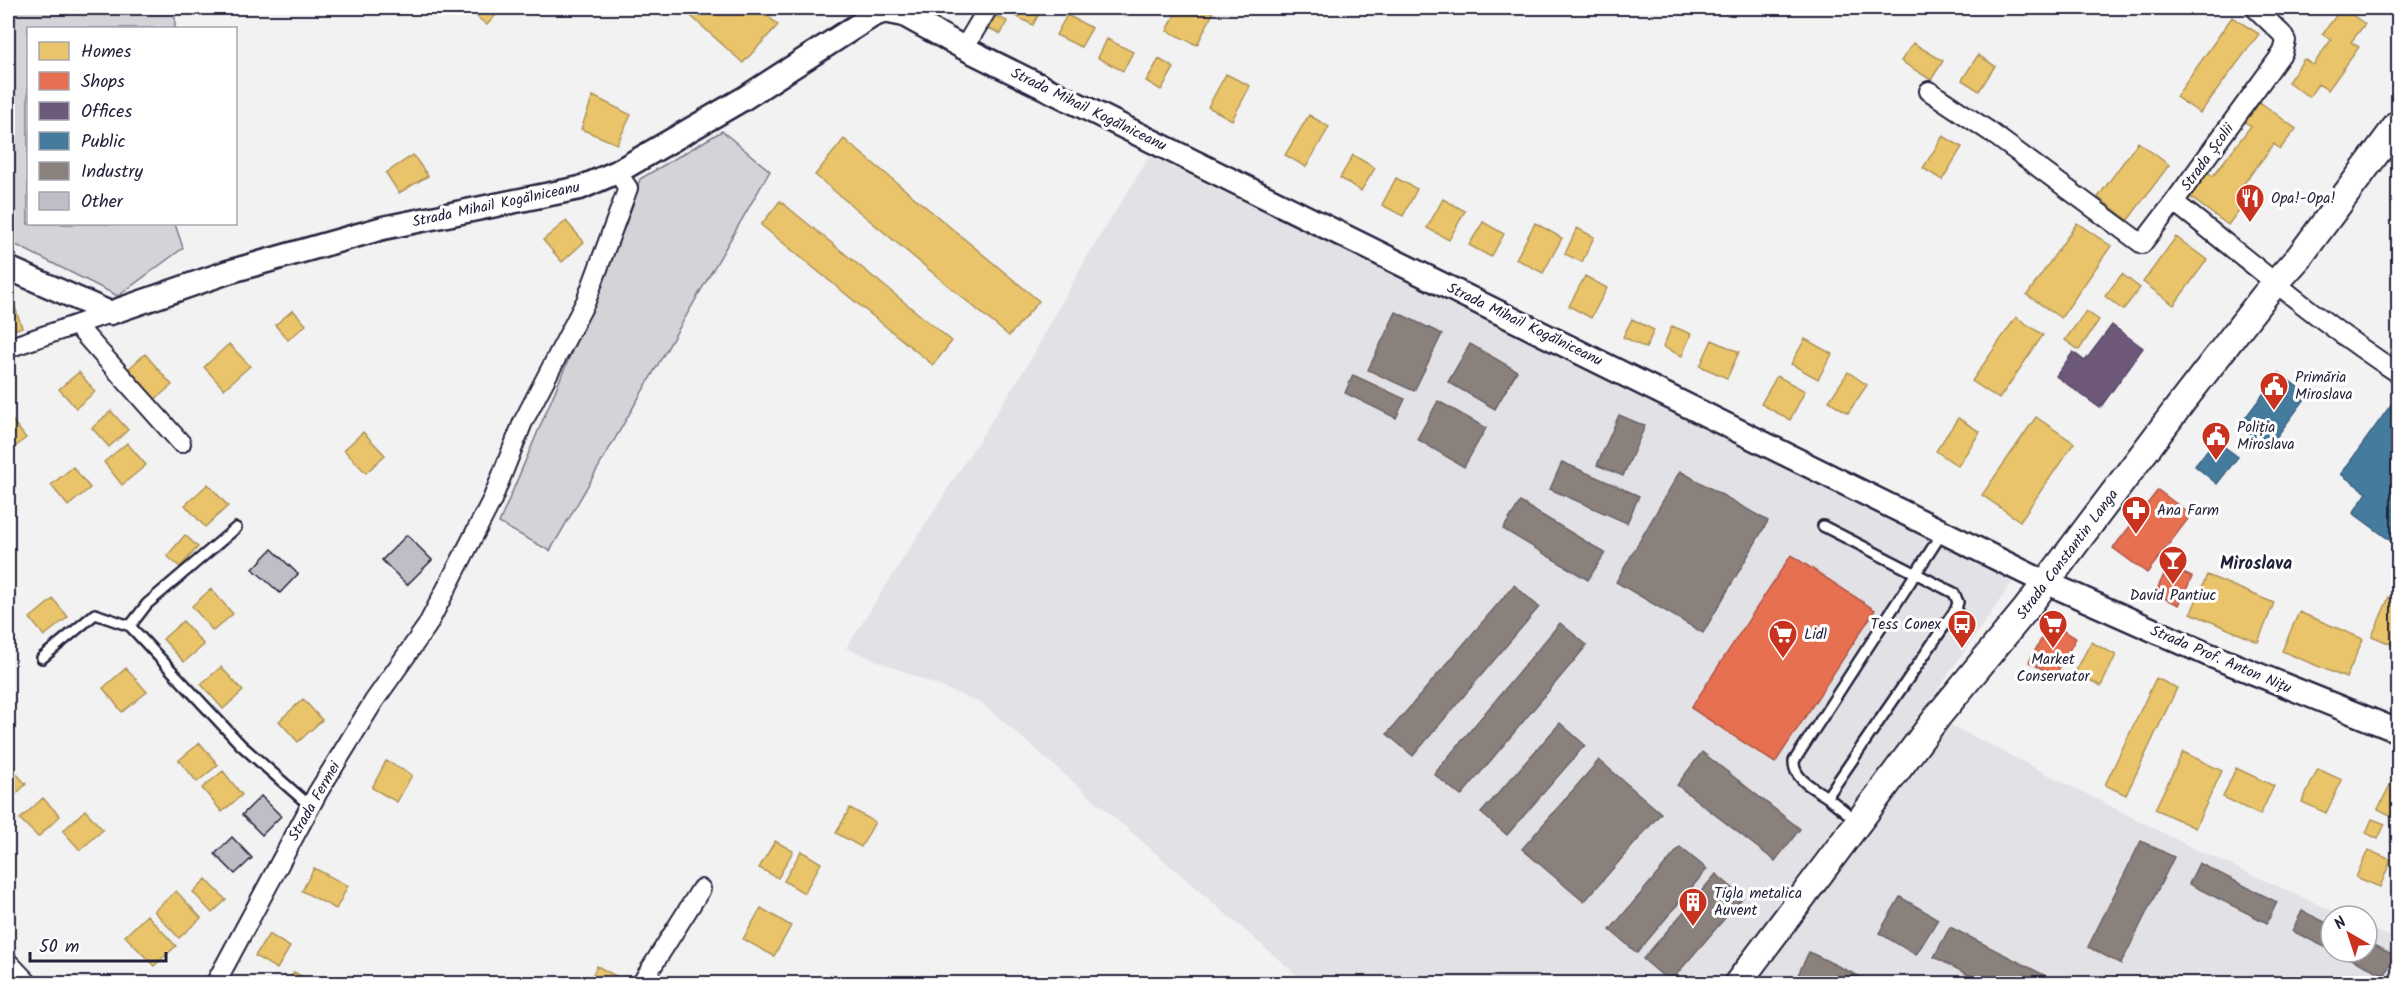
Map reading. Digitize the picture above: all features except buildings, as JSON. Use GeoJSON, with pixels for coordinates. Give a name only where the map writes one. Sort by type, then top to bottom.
{"type":"FeatureCollection","features":[{"type":"Feature","properties":{"kind":"main road","name":"Strada Constantin Langa"},"geometry":{"type":"LineString","coordinates":[[1737,984],[1938,716],[2046,582],[2276,283],[2300,256],[2398,124]]}},
{"type":"Feature","properties":{"kind":"street"},"geometry":{"type":"LineString","coordinates":[[964,48],[988,8]]}},
{"type":"Feature","properties":{"kind":"street","name":"Strada Școlii"},"geometry":{"type":"LineString","coordinates":[[2255,8],[2282,34],[2286,41],[2283,52],[2174,202],[2336,332],[2398,373]]}},
{"type":"Feature","properties":{"kind":"street","name":"Strada Mihail Kogălniceanu"},"geometry":{"type":"LineString","coordinates":[[110,313],[228,272],[383,228],[580,188],[617,172],[743,99],[870,12],[884,11],[904,15],[964,48],[2046,582]]}},
{"type":"Feature","properties":{"kind":"street"},"geometry":{"type":"LineString","coordinates":[[1929,91],[2007,144],[2142,244],[2174,202]]}},
{"type":"Feature","properties":{"kind":"street","name":"Strada Fermei"},"geometry":{"type":"LineString","coordinates":[[215,984],[310,806],[374,701],[427,626],[492,500],[523,423],[586,301],[628,188],[617,172]]}},
{"type":"Feature","properties":{"kind":"street"},"geometry":{"type":"LineString","coordinates":[[8,268],[110,313]]}},
{"type":"Feature","properties":{"kind":"street"},"geometry":{"type":"LineString","coordinates":[[8,348],[110,313]]}},
{"type":"Feature","properties":{"kind":"street"},"geometry":{"type":"LineString","coordinates":[[76,325],[181,443]]}},
{"type":"Feature","properties":{"kind":"street","name":"Strada Prof. Anton Nițu"},"geometry":{"type":"LineString","coordinates":[[2046,582],[2207,654],[2398,728]]}},
{"type":"Feature","properties":{"kind":"street"},"geometry":{"type":"LineString","coordinates":[[640,984],[701,889]]}},
{"type":"Feature","properties":{"kind":"street"},"geometry":{"type":"LineString","coordinates":[[8,962],[29,984]]}},
{"type":"Feature","properties":{"kind":"lane"},"geometry":{"type":"LineString","coordinates":[[1823,526],[1954,593],[1958,602],[1956,609],[1827,797]]}},
{"type":"Feature","properties":{"kind":"lane"},"geometry":{"type":"LineString","coordinates":[[130,626],[147,604],[236,528]]}},
{"type":"Feature","properties":{"kind":"lane"},"geometry":{"type":"LineString","coordinates":[[1857,822],[1797,776],[1793,768],[1794,761],[1944,531]]}},
{"type":"Feature","properties":{"kind":"lane"},"geometry":{"type":"LineString","coordinates":[[42,658],[95,614],[130,626],[241,745],[310,806]]}},
{"type":"Feature","properties":{"kind":"shaded area"},"geometry":{"type":"Polygon","coordinates":[[[8,8],[175,8],[175,27],[27,27],[27,225],[175,225],[183,248],[118,296],[8,241],[8,8]]]}},
{"type":"Feature","properties":{"kind":"shaded area"},"geometry":{"type":"Polygon","coordinates":[[[722,131],[770,171],[550,551],[499,523],[626,224],[640,179],[722,131]]]}},
{"type":"Feature","properties":{"kind":"shaded area"},"geometry":{"type":"Polygon","coordinates":[[[1150,156],[1438,297],[1577,361],[2018,574],[1923,711],[2197,850],[2319,905],[2319,964],[2379,964],[2379,932],[2398,940],[2398,973],[2394,984],[1306,983],[983,704],[846,648],[1031,359],[1085,260],[1150,156]]]}},
{"type":"Feature","properties":{"kind":"place","name":"Opa!-Opa!"},"geometry":{"type":"Point","coordinates":[2250,224]}},
{"type":"Feature","properties":{"kind":"place","name":"Primăria Miroslava"},"geometry":{"type":"Point","coordinates":[2274,412]}},
{"type":"Feature","properties":{"kind":"place","name":"Poliția Miroslava"},"geometry":{"type":"Point","coordinates":[2216,462]}},
{"type":"Feature","properties":{"kind":"place","name":"Ana Farm"},"geometry":{"type":"Point","coordinates":[2136,536]}},
{"type":"Feature","properties":{"kind":"place","name":"David Pantiuc"},"geometry":{"type":"Point","coordinates":[2173,586]}},
{"type":"Feature","properties":{"kind":"place","name":"Tess Conex"},"geometry":{"type":"Point","coordinates":[1962,650]}},
{"type":"Feature","properties":{"kind":"place","name":"Market Conservator"},"geometry":{"type":"Point","coordinates":[2053,650]}},
{"type":"Feature","properties":{"kind":"place","name":"Lidl"},"geometry":{"type":"Point","coordinates":[1783,660]}},
{"type":"Feature","properties":{"kind":"place","name":"Tigla metalica Auvent"},"geometry":{"type":"Point","coordinates":[1693,928]}},
{"type":"Feature","properties":{"kind":"district","name":"Miroslava"},"geometry":{"type":"Point","coordinates":[2256,563]}}]}
